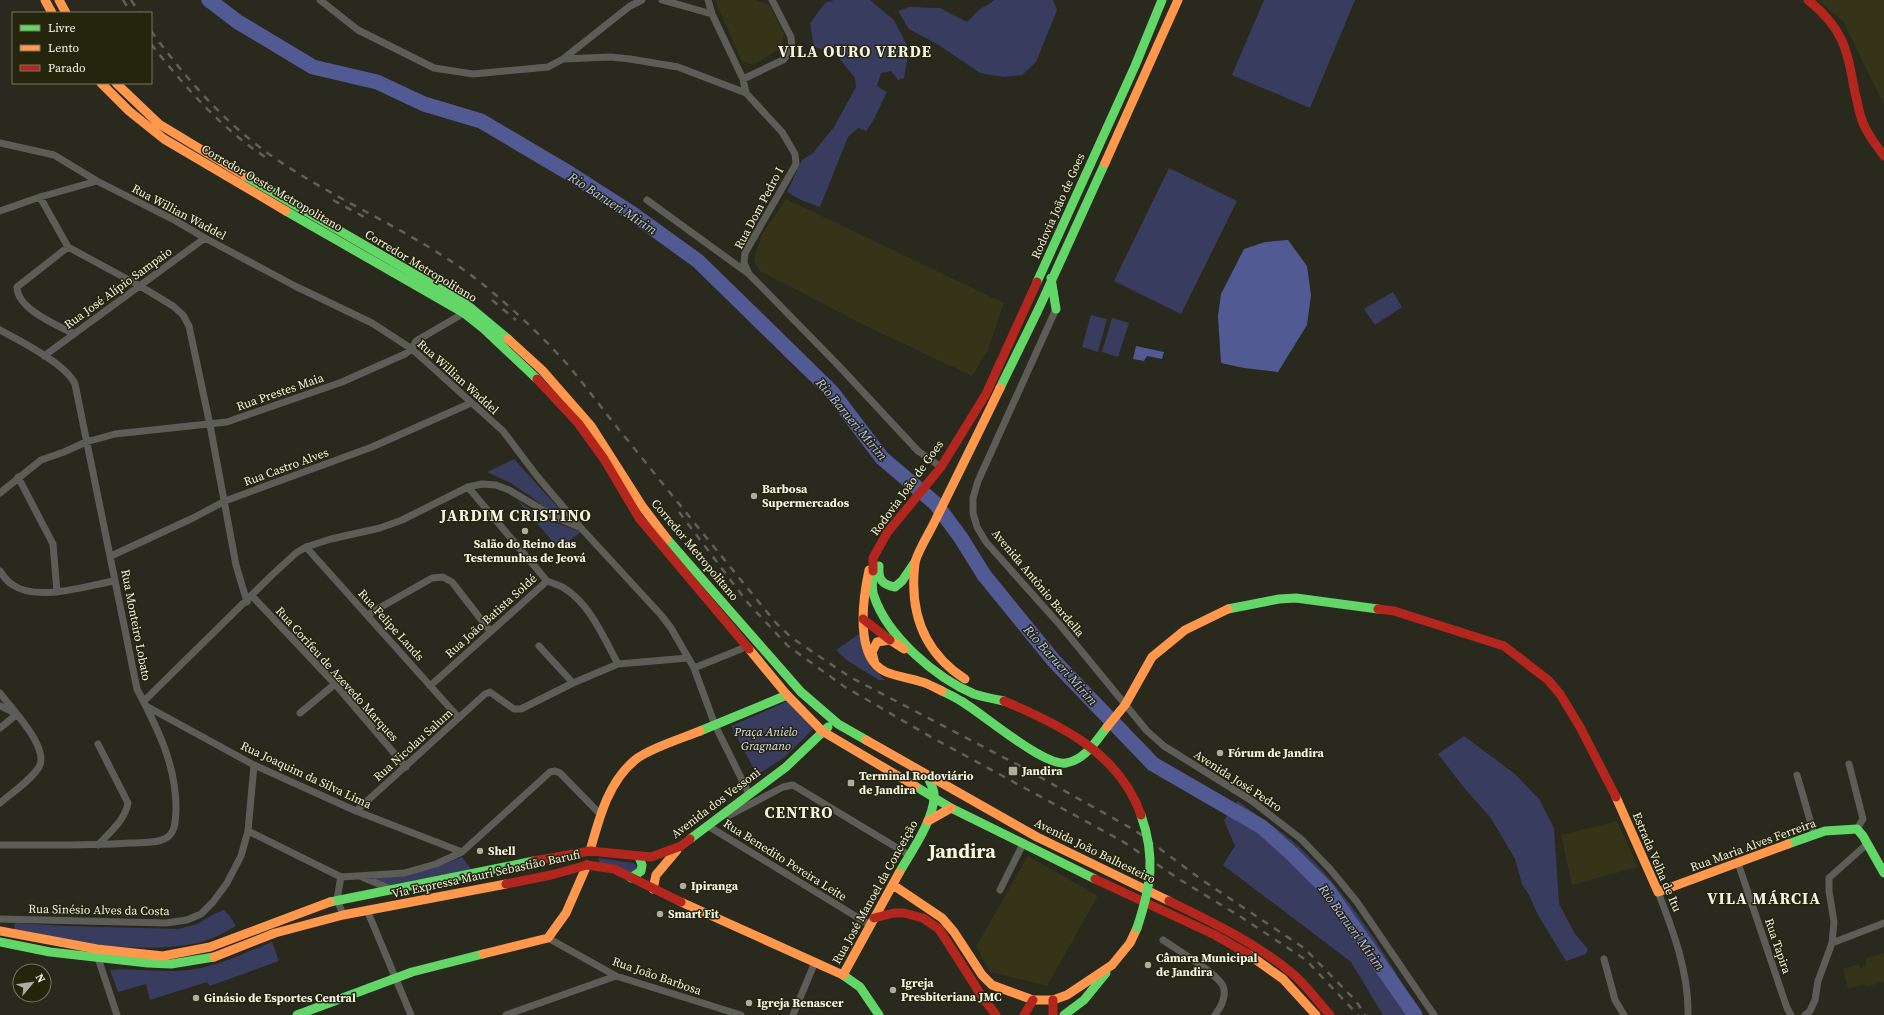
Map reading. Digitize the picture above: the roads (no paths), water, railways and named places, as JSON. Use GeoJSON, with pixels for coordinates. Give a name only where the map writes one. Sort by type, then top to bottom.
{"type":"FeatureCollection","features":[{"type":"Feature","properties":{"kind":"main road"},"geometry":{"type":"LineString","coordinates":[[45,0],[51,12]]}},
{"type":"Feature","properties":{"kind":"main road"},"geometry":{"type":"LineString","coordinates":[[59,0],[65,12]]}},
{"type":"Feature","properties":{"kind":"main road","name":"Rodovia João de Goes"},"geometry":{"type":"LineString","coordinates":[[916,562],[1040,306],[1051,278],[1178,0]]}},
{"type":"Feature","properties":{"kind":"main road"},"geometry":{"type":"LineString","coordinates":[[1808,0],[1822,11],[1830,20],[1847,48],[1863,124],[1868,134],[1884,156]]}},
{"type":"Feature","properties":{"kind":"main road","name":"Rodovia João de Goes"},"geometry":{"type":"LineString","coordinates":[[991,697],[975,694],[968,690],[920,660],[903,643],[879,608],[873,594],[873,558],[887,533],[941,467],[986,394],[1136,66],[1160,2]]}},
{"type":"Feature","properties":{"kind":"main road","name":"Corredor Oeste Metropolitano"},"geometry":{"type":"LineString","coordinates":[[102,84],[129,111],[164,139],[419,286],[464,313],[484,329],[544,385],[578,423],[604,459],[639,518],[787,695],[822,730]]}},
{"type":"Feature","properties":{"kind":"main road","name":"Corredor Metropolitano"},"geometry":{"type":"LineString","coordinates":[[117,84],[159,124],[268,191],[466,304],[513,344],[542,370],[591,426],[642,506],[668,540],[801,692],[838,724]]}},
{"type":"Feature","properties":{"kind":"main road"},"geometry":{"type":"LineString","coordinates":[[1051,278],[1054,314]]}},
{"type":"Feature","properties":{"kind":"main road"},"geometry":{"type":"LineString","coordinates":[[1040,306],[1054,314]]}},
{"type":"Feature","properties":{"kind":"main road"},"geometry":{"type":"LineString","coordinates":[[464,313],[478,318],[504,339],[513,344]]}},
{"type":"Feature","properties":{"kind":"main road"},"geometry":{"type":"LineString","coordinates":[[941,467],[948,471],[954,486]]}},
{"type":"Feature","properties":{"kind":"main road"},"geometry":{"type":"LineString","coordinates":[[880,544],[878,575],[881,582],[888,586],[895,587],[902,581],[916,562]]}},
{"type":"Feature","properties":{"kind":"main road"},"geometry":{"type":"LineString","coordinates":[[873,558],[865,590],[863,619],[867,652],[875,664]]}},
{"type":"Feature","properties":{"kind":"main road"},"geometry":{"type":"LineString","coordinates":[[916,562],[915,612],[928,644],[936,655],[951,670],[991,697],[1046,719],[1083,740],[1105,757],[1127,784],[1142,813],[1151,858],[1150,881],[1137,928],[1130,943],[1097,986],[1084,1000],[1064,1015]]}},
{"type":"Feature","properties":{"kind":"main road","name":"Estrada Velha de Itu"},"geometry":{"type":"LineString","coordinates":[[875,664],[886,672],[923,682],[961,701],[1011,737],[1043,756],[1061,763],[1068,763],[1085,755],[1123,708],[1152,657],[1185,630],[1228,609],[1279,599],[1296,598],[1394,611],[1504,646],[1532,666],[1548,680],[1560,694],[1580,727],[1625,816],[1658,892]]}},
{"type":"Feature","properties":{"kind":"main road"},"geometry":{"type":"LineString","coordinates":[[863,619],[890,640],[920,660]]}},
{"type":"Feature","properties":{"kind":"main road"},"geometry":{"type":"LineString","coordinates":[[875,664],[872,652],[877,642],[882,640],[890,640]]}},
{"type":"Feature","properties":{"kind":"main road"},"geometry":{"type":"LineString","coordinates":[[590,851],[600,814],[618,778],[636,759],[663,746],[787,695]]}},
{"type":"Feature","properties":{"kind":"main road","name":"Avenida dos Vessoni"},"geometry":{"type":"LineString","coordinates":[[590,851],[651,857],[681,846],[786,767],[822,730],[838,724]]}},
{"type":"Feature","properties":{"kind":"main road","name":"Avenida João Balhesteiro"},"geometry":{"type":"LineString","coordinates":[[838,724],[927,776],[961,793],[1037,837],[1128,880],[1225,929],[1249,943],[1294,975],[1330,1015]]}},
{"type":"Feature","properties":{"kind":"main road","name":"Avenida João Balhesteiro"},"geometry":{"type":"LineString","coordinates":[[822,730],[951,808],[1023,844],[1215,935],[1255,958],[1283,979],[1316,1015]]}},
{"type":"Feature","properties":{"kind":"main road"},"geometry":{"type":"LineString","coordinates":[[927,776],[932,783],[934,799]]}},
{"type":"Feature","properties":{"kind":"main road","name":"Rua José Manoel da Conceição"},"geometry":{"type":"LineString","coordinates":[[843,975],[928,821],[934,799]]}},
{"type":"Feature","properties":{"kind":"main road","name":"Rua José Manoel da Conceição"},"geometry":{"type":"LineString","coordinates":[[928,821],[951,808]]}},
{"type":"Feature","properties":{"kind":"main road","name":"Rua Maria Alves Ferreira"},"geometry":{"type":"LineString","coordinates":[[1658,892],[1814,834],[1833,829],[1857,830]]}},
{"type":"Feature","properties":{"kind":"main road"},"geometry":{"type":"LineString","coordinates":[[1857,830],[1884,873]]}},
{"type":"Feature","properties":{"kind":"main road"},"geometry":{"type":"LineString","coordinates":[[653,889],[656,875],[681,846]]}},
{"type":"Feature","properties":{"kind":"main road","name":"Via Expressa Mauri Sebastião Barufi"},"geometry":{"type":"LineString","coordinates":[[0,942],[50,952],[163,956],[189,952],[229,941],[337,899],[391,890],[590,851]]}},
{"type":"Feature","properties":{"kind":"main road"},"geometry":{"type":"LineString","coordinates":[[632,878],[641,871],[642,865],[639,857]]}},
{"type":"Feature","properties":{"kind":"main road"},"geometry":{"type":"LineString","coordinates":[[297,1015],[395,978],[548,938],[557,930],[565,916],[587,865]]}},
{"type":"Feature","properties":{"kind":"main road","name":"Via Expressa Mauri Sebastião Barufi"},"geometry":{"type":"LineString","coordinates":[[0,931],[97,953],[171,964],[216,957],[275,933],[343,915],[493,887],[551,875],[587,865],[614,869],[653,889],[843,975],[860,987],[879,1015]]}},
{"type":"Feature","properties":{"kind":"main road"},"geometry":{"type":"LineString","coordinates":[[893,885],[942,918],[954,932],[982,975],[992,985],[1033,1000],[1052,1000],[1072,992],[1112,965]]}},
{"type":"Feature","properties":{"kind":"main road"},"geometry":{"type":"LineString","coordinates":[[872,922],[894,913],[904,913],[923,918],[939,929],[983,998],[996,1015]]}},
{"type":"Feature","properties":{"kind":"main road"},"geometry":{"type":"LineString","coordinates":[[1024,1015],[1033,1000]]}},
{"type":"Feature","properties":{"kind":"main road"},"geometry":{"type":"LineString","coordinates":[[1052,1000],[1053,1015]]}},
{"type":"Feature","properties":{"kind":"street"},"geometry":{"type":"LineString","coordinates":[[320,0],[358,30],[434,68],[480,73],[548,67],[563,59],[630,6],[642,0]]}},
{"type":"Feature","properties":{"kind":"street"},"geometry":{"type":"LineString","coordinates":[[662,0],[712,14]]}},
{"type":"Feature","properties":{"kind":"street"},"geometry":{"type":"LineString","coordinates":[[708,0],[712,14],[743,79],[746,93]]}},
{"type":"Feature","properties":{"kind":"street"},"geometry":{"type":"LineString","coordinates":[[743,79],[783,60],[792,49],[791,37],[772,0]]}},
{"type":"Feature","properties":{"kind":"street"},"geometry":{"type":"LineString","coordinates":[[563,59],[610,57],[678,67],[746,93]]}},
{"type":"Feature","properties":{"kind":"street","name":"Rua Dom Pedro I"},"geometry":{"type":"LineString","coordinates":[[746,93],[782,132],[795,154],[796,164],[745,253],[744,263],[749,274]]}},
{"type":"Feature","properties":{"kind":"street","name":"Rua Willian Waddel"},"geometry":{"type":"LineString","coordinates":[[0,143],[54,155],[97,181],[176,221],[295,286],[372,323],[412,349],[503,431],[537,476],[580,528],[657,610],[671,628],[694,668],[715,725],[749,794]]}},
{"type":"Feature","properties":{"kind":"street"},"geometry":{"type":"LineString","coordinates":[[1,210],[97,181]]}},
{"type":"Feature","properties":{"kind":"street"},"geometry":{"type":"LineString","coordinates":[[40,197],[68,247],[140,286],[183,315],[189,326],[225,501],[236,565],[247,602]]}},
{"type":"Feature","properties":{"kind":"street"},"geometry":{"type":"LineString","coordinates":[[647,200],[749,274],[838,365],[918,451],[941,467]]}},
{"type":"Feature","properties":{"kind":"street","name":"Rua José Alípio Sampaio"},"geometry":{"type":"LineString","coordinates":[[44,356],[205,238]]}},
{"type":"Feature","properties":{"kind":"street"},"geometry":{"type":"LineString","coordinates":[[68,247],[17,287],[17,293],[21,300],[32,311],[74,334]]}},
{"type":"Feature","properties":{"kind":"street","name":"Rua Prestes Maia"},"geometry":{"type":"LineString","coordinates":[[0,493],[41,460],[86,442],[123,433],[227,422],[342,382],[405,354],[412,349],[416,341],[464,313]]}},
{"type":"Feature","properties":{"kind":"street","name":"Avenida Antônio Bardella"},"geometry":{"type":"LineString","coordinates":[[1054,314],[1015,404],[987,460],[973,498],[973,513],[977,527],[987,543],[1060,625],[1123,708]]}},
{"type":"Feature","properties":{"kind":"street","name":"Rua Monteiro Lobato"},"geometry":{"type":"LineString","coordinates":[[0,330],[44,356],[73,378],[111,556],[114,581],[137,689],[159,731],[170,761],[174,782],[175,825],[167,838],[157,841],[98,845],[0,845]]}},
{"type":"Feature","properties":{"kind":"street","name":"Rua Castro Alves"},"geometry":{"type":"LineString","coordinates":[[111,556],[193,518],[225,501],[372,447],[472,404]]}},
{"type":"Feature","properties":{"kind":"street"},"geometry":{"type":"LineString","coordinates":[[18,477],[54,544],[57,592]]}},
{"type":"Feature","properties":{"kind":"street"},"geometry":{"type":"LineString","coordinates":[[145,704],[296,553],[306,547],[331,539],[380,528],[402,520],[468,487],[482,484],[496,485],[510,490],[555,517],[580,528]]}},
{"type":"Feature","properties":{"kind":"street","name":"Rua João Batista Soldé"},"geometry":{"type":"LineString","coordinates":[[430,686],[547,581],[468,487]]}},
{"type":"Feature","properties":{"kind":"street","name":"Rua Felipe Lands"},"geometry":{"type":"LineString","coordinates":[[306,547],[459,718]]}},
{"type":"Feature","properties":{"kind":"street"},"geometry":{"type":"LineString","coordinates":[[0,572],[6,580],[18,588],[31,592],[57,592],[114,581]]}},
{"type":"Feature","properties":{"kind":"street"},"geometry":{"type":"LineString","coordinates":[[367,615],[432,578],[443,576],[452,582],[490,631]]}},
{"type":"Feature","properties":{"kind":"street"},"geometry":{"type":"LineString","coordinates":[[547,581],[563,587],[576,597],[603,637],[618,664]]}},
{"type":"Feature","properties":{"kind":"street","name":"Rua Corifeu de Azevedo Marques"},"geometry":{"type":"LineString","coordinates":[[252,596],[335,684],[406,768]]}},
{"type":"Feature","properties":{"kind":"street"},"geometry":{"type":"LineString","coordinates":[[539,646],[573,683],[618,664],[688,658]]}},
{"type":"Feature","properties":{"kind":"street"},"geometry":{"type":"LineString","coordinates":[[694,668],[741,649]]}},
{"type":"Feature","properties":{"kind":"street","name":"Rua Nicolau Salum"},"geometry":{"type":"LineString","coordinates":[[356,811],[406,768],[485,694],[490,692],[514,709],[522,709],[573,683]]}},
{"type":"Feature","properties":{"kind":"street"},"geometry":{"type":"LineString","coordinates":[[300,713],[335,684]]}},
{"type":"Feature","properties":{"kind":"street"},"geometry":{"type":"LineString","coordinates":[[0,693],[32,735],[40,748],[42,757],[39,766],[30,778],[0,803]]}},
{"type":"Feature","properties":{"kind":"street","name":"Rua Joaquim da Silva Lima"},"geometry":{"type":"LineString","coordinates":[[145,704],[254,765],[356,811],[462,852]]}},
{"type":"Feature","properties":{"kind":"street"},"geometry":{"type":"LineString","coordinates":[[0,706],[15,714]]}},
{"type":"Feature","properties":{"kind":"street","name":"Avenida José Pedro"},"geometry":{"type":"LineString","coordinates":[[1123,708],[1164,746],[1252,801],[1301,840],[1330,868],[1358,902],[1434,1015]]}},
{"type":"Feature","properties":{"kind":"street"},"geometry":{"type":"LineString","coordinates":[[0,728],[15,714]]}},
{"type":"Feature","properties":{"kind":"street"},"geometry":{"type":"LineString","coordinates":[[98,744],[128,803],[126,812],[122,818],[98,845]]}},
{"type":"Feature","properties":{"kind":"street"},"geometry":{"type":"LineString","coordinates":[[1849,764],[1863,819],[1857,830]]}},
{"type":"Feature","properties":{"kind":"street","name":"Rua Sinésio Alves da Costa"},"geometry":{"type":"LineString","coordinates":[[0,919],[166,923],[187,920],[200,914],[213,902],[227,883],[241,856],[248,831],[254,765]]}},
{"type":"Feature","properties":{"kind":"street"},"geometry":{"type":"LineString","coordinates":[[248,831],[340,877],[362,877],[404,874],[436,864],[462,852],[550,772],[555,771],[560,773],[600,814]]}},
{"type":"Feature","properties":{"kind":"street"},"geometry":{"type":"LineString","coordinates":[[1797,775],[1814,834]]}},
{"type":"Feature","properties":{"kind":"street"},"geometry":{"type":"LineString","coordinates":[[708,826],[783,787],[793,785],[909,854]]}},
{"type":"Feature","properties":{"kind":"street","name":"Rua Benedito Pereira Leite"},"geometry":{"type":"LineString","coordinates":[[708,826],[872,922]]}},
{"type":"Feature","properties":{"kind":"street"},"geometry":{"type":"LineString","coordinates":[[1000,890],[1023,844]]}},
{"type":"Feature","properties":{"kind":"street"},"geometry":{"type":"LineString","coordinates":[[1805,1015],[1810,1011],[1815,1000],[1818,981],[1832,943],[1834,922],[1828,891],[1829,878],[1867,844]]}},
{"type":"Feature","properties":{"kind":"street","name":"Rua Tapira"},"geometry":{"type":"LineString","coordinates":[[1738,863],[1791,1014]]}},
{"type":"Feature","properties":{"kind":"street"},"geometry":{"type":"LineString","coordinates":[[340,877],[337,899],[343,915]]}},
{"type":"Feature","properties":{"kind":"street"},"geometry":{"type":"LineString","coordinates":[[362,877],[391,890]]}},
{"type":"Feature","properties":{"kind":"street","name":"Estrada Velha de Itu"},"geometry":{"type":"LineString","coordinates":[[1658,892],[1674,937],[1681,963],[1688,1015]]}},
{"type":"Feature","properties":{"kind":"street"},"geometry":{"type":"LineString","coordinates":[[367,910],[411,1015]]}},
{"type":"Feature","properties":{"kind":"street"},"geometry":{"type":"LineString","coordinates":[[1832,943],[1884,923]]}},
{"type":"Feature","properties":{"kind":"street","name":"Rua João Barbosa"},"geometry":{"type":"LineString","coordinates":[[548,938],[616,976],[741,1015]]}},
{"type":"Feature","properties":{"kind":"street"},"geometry":{"type":"LineString","coordinates":[[1163,940],[1215,976],[1222,985],[1224,998],[1215,1015]]}},
{"type":"Feature","properties":{"kind":"street"},"geometry":{"type":"LineString","coordinates":[[97,953],[117,1015]]}},
{"type":"Feature","properties":{"kind":"street"},"geometry":{"type":"LineString","coordinates":[[1604,959],[1615,1000],[1624,1015]]}},
{"type":"Feature","properties":{"kind":"street"},"geometry":{"type":"LineString","coordinates":[[793,1015],[815,962]]}},
{"type":"Feature","properties":{"kind":"street"},"geometry":{"type":"LineString","coordinates":[[506,1015],[616,976]]}},
{"type":"Feature","properties":{"kind":"waterway","name":"Rio Barueri Mirim"},"geometry":{"type":"LineString","coordinates":[[209,0],[238,22],[313,67],[377,82],[424,104],[481,121],[569,173],[633,214],[698,261],[832,392],[882,458],[936,504],[961,538],[984,575],[1054,661],[1153,764],[1262,827],[1327,889],[1415,1015]]}},
{"type":"Feature","properties":{"kind":"railway"},"geometry":{"type":"LineString","coordinates":[[123,0],[130,12]]}},
{"type":"Feature","properties":{"kind":"railway"},"geometry":{"type":"LineString","coordinates":[[131,0],[139,12]]}},
{"type":"Feature","properties":{"kind":"railway"},"geometry":{"type":"LineString","coordinates":[[152,32],[209,102],[260,148],[305,177],[436,251],[461,268],[507,304],[548,343],[567,364],[776,623],[792,638],[850,677],[1022,767],[1136,831],[1202,880],[1304,948],[1356,1001],[1365,1015]]}},
{"type":"Feature","properties":{"kind":"railway"},"geometry":{"type":"LineString","coordinates":[[152,45],[191,92],[221,122],[236,136],[270,160]]}},
{"type":"Feature","properties":{"kind":"railway"},"geometry":{"type":"LineString","coordinates":[[333,200],[366,218]]}},
{"type":"Feature","properties":{"kind":"railway"},"geometry":{"type":"LineString","coordinates":[[492,300],[516,320]]}},
{"type":"Feature","properties":{"kind":"railway"},"geometry":{"type":"LineString","coordinates":[[679,512],[748,603],[788,646],[845,687],[931,737],[1122,841],[1182,881],[1241,917],[1306,960],[1358,1015]]}},
{"type":"Feature","properties":{"kind":"place","name":"Barbosa Supermercados"},"geometry":{"type":"Point","coordinates":[754,496]}},
{"type":"Feature","properties":{"kind":"place","name":"Salão do Reino das Testemunhas de Jeová"},"geometry":{"type":"Point","coordinates":[525,531]}},
{"type":"Feature","properties":{"kind":"place","name":"Fórum de Jandira"},"geometry":{"type":"Point","coordinates":[1220,753]}},
{"type":"Feature","properties":{"kind":"place","name":"Jandira"},"geometry":{"type":"Point","coordinates":[1013,771]}},
{"type":"Feature","properties":{"kind":"place","name":"Terminal Rodoviário de Jandira"},"geometry":{"type":"Point","coordinates":[851,783]}},
{"type":"Feature","properties":{"kind":"place","name":"Shell"},"geometry":{"type":"Point","coordinates":[480,851]}},
{"type":"Feature","properties":{"kind":"place","name":"Ipiranga"},"geometry":{"type":"Point","coordinates":[683,886]}},
{"type":"Feature","properties":{"kind":"place","name":"Smart Fit"},"geometry":{"type":"Point","coordinates":[660,914]}},
{"type":"Feature","properties":{"kind":"place","name":"Câmara Municipal de Jandira"},"geometry":{"type":"Point","coordinates":[1148,965]}},
{"type":"Feature","properties":{"kind":"place","name":"Igreja Presbiteriana JMC"},"geometry":{"type":"Point","coordinates":[893,990]}},
{"type":"Feature","properties":{"kind":"place","name":"Ginásio de Esportes Central"},"geometry":{"type":"Point","coordinates":[196,998]}},
{"type":"Feature","properties":{"kind":"place","name":"Igreja Renascer"},"geometry":{"type":"Point","coordinates":[749,1003]}},
{"type":"Feature","properties":{"kind":"district","name":"VILA OURO VERDE"},"geometry":{"type":"Point","coordinates":[855,51]}},
{"type":"Feature","properties":{"kind":"district","name":"JARDIM CRISTINO"},"geometry":{"type":"Point","coordinates":[516,515]}},
{"type":"Feature","properties":{"kind":"district","name":"CENTRO"},"geometry":{"type":"Point","coordinates":[799,812]}},
{"type":"Feature","properties":{"kind":"district","name":"Jandira"},"geometry":{"type":"Point","coordinates":[962,851]}},
{"type":"Feature","properties":{"kind":"district","name":"VILA MÁRCIA"},"geometry":{"type":"Point","coordinates":[1764,898]}},
{"type":"Feature","properties":{"kind":"park label","name":"Praça Anielo Gragnano"},"geometry":{"type":"Point","coordinates":[766,739]}}]}
